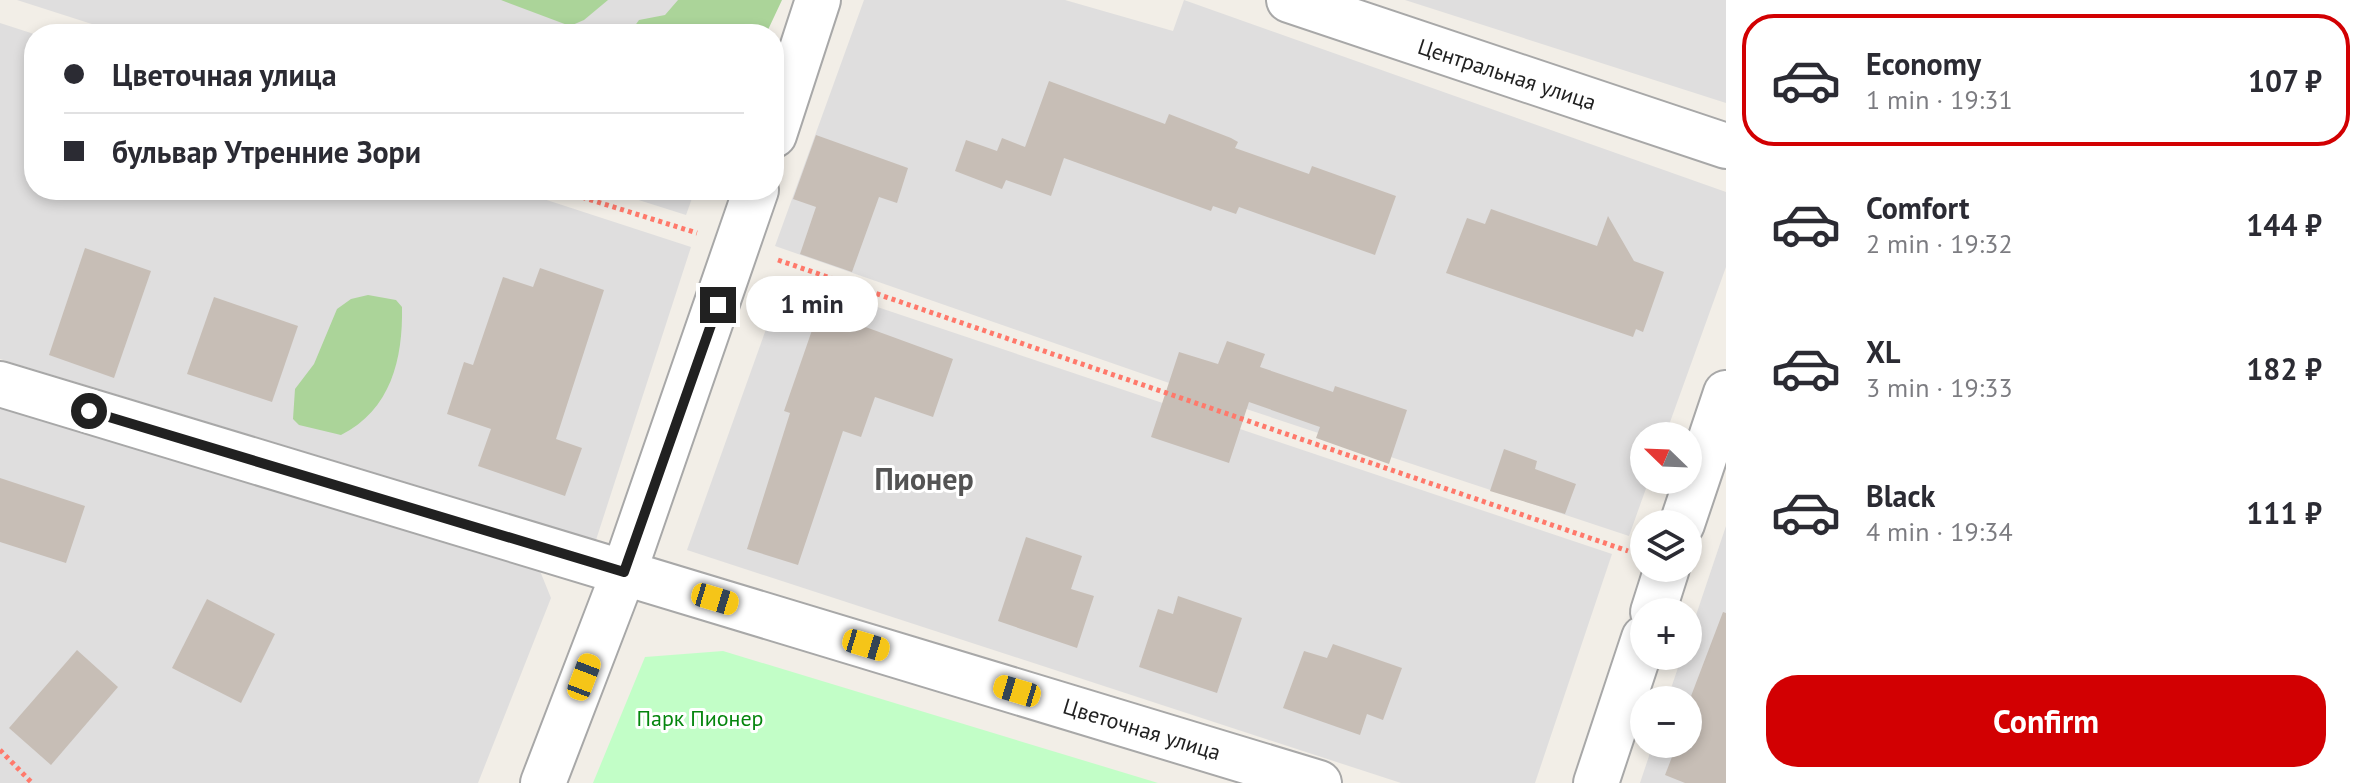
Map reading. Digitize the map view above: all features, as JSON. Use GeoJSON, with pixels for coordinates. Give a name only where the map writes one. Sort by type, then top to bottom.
{"type":"FeatureCollection","features":[{"type":"Feature","properties":{"kind":"street"},"geometry":{"type":"LineString","coordinates":[[784,104],[818,0]]}},
{"type":"Feature","properties":{"kind":"street","name":"Центральная улица"},"geometry":{"type":"LineString","coordinates":[[1289,0],[1726,146]]}},
{"type":"Feature","properties":{"kind":"street"},"geometry":{"type":"LineString","coordinates":[[543,783],[624,572],[753,200]]}},
{"type":"Feature","properties":{"kind":"street","name":"Цветочная улица"},"geometry":{"type":"LineString","coordinates":[[0,384],[1319,783]]}},
{"type":"Feature","properties":{"kind":"street"},"geometry":{"type":"LineString","coordinates":[[1687,510],[1726,393]]}},
{"type":"Feature","properties":{"kind":"street"},"geometry":{"type":"LineString","coordinates":[[1596,783],[1633,670]]}},
{"type":"Feature","properties":{"kind":"path"},"geometry":{"type":"LineString","coordinates":[[591,200],[738,246],[1630,554]]}},
{"type":"Feature","properties":{"kind":"path"},"geometry":{"type":"LineString","coordinates":[[0,750],[32,783]]}},
{"type":"Feature","properties":{"kind":"shaded area"},"geometry":{"type":"Polygon","coordinates":[[[17,0],[760,0],[752,24],[92,24],[17,0]]]}},
{"type":"Feature","properties":{"kind":"shaded area"},"geometry":{"type":"Polygon","coordinates":[[[864,0],[1065,0],[1173,31],[1184,0],[1726,192],[1726,267],[1670,422],[1630,422],[1630,494],[1644,494],[1638,510],[1630,510],[1629,536],[1195,392],[775,246],[864,0]]]}},
{"type":"Feature","properties":{"kind":"shaded area"},"geometry":{"type":"Polygon","coordinates":[[[1405,0],[1726,0],[1726,103],[1405,0]]]}},
{"type":"Feature","properties":{"kind":"shaded area"},"geometry":{"type":"Polygon","coordinates":[[[0,23],[24,31],[24,200],[547,200],[691,247],[596,540],[0,359],[0,23]]]}},
{"type":"Feature","properties":{"kind":"shaded area"},"geometry":{"type":"Polygon","coordinates":[[[639,200],[691,200],[686,215],[639,200]]]}},
{"type":"Feature","properties":{"kind":"shaded area"},"geometry":{"type":"Polygon","coordinates":[[[785,276],[1612,554],[1535,783],[1401,783],[687,550],[785,276]]]}},
{"type":"Feature","properties":{"kind":"shaded area"},"geometry":{"type":"Polygon","coordinates":[[[0,403],[540,571],[551,598],[478,783],[0,783],[0,403]]]}},
{"type":"Feature","properties":{"kind":"shaded area"},"geometry":{"type":"Polygon","coordinates":[[[1726,526],[1726,783],[1640,783],[1648,758],[1702,758],[1702,686],[1672,686],[1677,670],[1702,670],[1702,598],[1726,526]]]}},
{"type":"Feature","properties":{"kind":"green space"},"geometry":{"type":"Polygon","coordinates":[[[501,0],[608,0],[584,20],[565,24],[501,0]]]}},
{"type":"Feature","properties":{"kind":"green space"},"geometry":{"type":"Polygon","coordinates":[[[678,0],[782,0],[771,24],[636,24],[639,20],[665,15],[678,0]]]}},
{"type":"Feature","properties":{"kind":"green space"},"geometry":{"type":"Polygon","coordinates":[[[368,295],[396,300],[402,307],[396,364],[383,397],[372,412],[341,435],[299,425],[293,419],[295,389],[314,364],[337,309],[351,299],[368,295]]]}},
{"type":"Feature","properties":{"kind":"green space","name":"Парк Пионер"},"geometry":{"type":"Polygon","coordinates":[[[723,651],[1158,783],[593,783],[645,657],[723,651]]]}},
{"type":"Feature","properties":{"kind":"building"},"geometry":{"type":"Polygon","coordinates":[[[1049,81],[1165,124],[1169,114],[1231,138],[1238,142],[1235,148],[1309,174],[1312,166],[1396,196],[1375,255],[1239,207],[1236,214],[1213,206],[1211,211],[1064,158],[1051,196],[1006,180],[1002,189],[955,171],[966,140],[997,151],[1002,138],[1025,147],[1049,81]]]}},
{"type":"Feature","properties":{"kind":"building"},"geometry":{"type":"Polygon","coordinates":[[[816,135],[908,168],[897,203],[879,197],[852,272],[800,254],[816,207],[793,199],[816,135]]]}},
{"type":"Feature","properties":{"kind":"building"},"geometry":{"type":"Polygon","coordinates":[[[1491,209],[1597,246],[1608,216],[1634,261],[1664,272],[1643,332],[1636,329],[1633,337],[1446,273],[1467,218],[1485,224],[1491,209]]]}},
{"type":"Feature","properties":{"kind":"building"},"geometry":{"type":"Polygon","coordinates":[[[85,248],[151,271],[114,378],[49,355],[85,248]]]}},
{"type":"Feature","properties":{"kind":"building"},"geometry":{"type":"Polygon","coordinates":[[[540,268],[604,290],[556,439],[582,448],[565,496],[478,466],[491,429],[447,414],[464,362],[473,365],[503,277],[533,287],[540,268]]]}},
{"type":"Feature","properties":{"kind":"building"},"geometry":{"type":"Polygon","coordinates":[[[214,297],[298,326],[272,402],[187,374],[214,297]]]}},
{"type":"Feature","properties":{"kind":"building"},"geometry":{"type":"Polygon","coordinates":[[[819,310],[953,359],[933,417],[875,397],[861,437],[843,431],[798,565],[747,549],[790,413],[784,411],[819,310]]]}},
{"type":"Feature","properties":{"kind":"building"},"geometry":{"type":"Polygon","coordinates":[[[1227,341],[1265,354],[1260,367],[1333,392],[1335,386],[1407,410],[1389,464],[1316,438],[1320,427],[1249,402],[1229,463],[1151,437],[1179,352],[1218,364],[1227,341]]]}},
{"type":"Feature","properties":{"kind":"building"},"geometry":{"type":"Polygon","coordinates":[[[1504,449],[1537,461],[1535,469],[1576,484],[1565,514],[1490,491],[1504,449]]]}},
{"type":"Feature","properties":{"kind":"building"},"geometry":{"type":"Polygon","coordinates":[[[0,478],[85,506],[66,563],[0,542],[0,478]]]}},
{"type":"Feature","properties":{"kind":"building"},"geometry":{"type":"Polygon","coordinates":[[[1026,537],[1082,556],[1071,589],[1094,596],[1077,648],[998,621],[1026,537]]]}},
{"type":"Feature","properties":{"kind":"building"},"geometry":{"type":"Polygon","coordinates":[[[1178,596],[1242,618],[1217,693],[1139,667],[1158,609],[1173,614],[1178,596]]]}},
{"type":"Feature","properties":{"kind":"building"},"geometry":{"type":"Polygon","coordinates":[[[207,599],[275,634],[241,703],[172,668],[207,599]]]}},
{"type":"Feature","properties":{"kind":"building"},"geometry":{"type":"Polygon","coordinates":[[[1723,612],[1726,613],[1726,783],[1685,783],[1665,775],[1672,758],[1702,758],[1702,686],[1695,686],[1723,612]]]}},
{"type":"Feature","properties":{"kind":"building"},"geometry":{"type":"Polygon","coordinates":[[[1333,644],[1402,668],[1383,720],[1367,714],[1360,735],[1283,708],[1304,651],[1327,658],[1333,644]]]}},
{"type":"Feature","properties":{"kind":"building"},"geometry":{"type":"Polygon","coordinates":[[[77,650],[118,687],[51,765],[9,728],[77,650]]]}},
{"type":"Feature","properties":{"kind":"district","name":"Пионер"},"geometry":{"type":"Point","coordinates":[924,478]}},
{"type":"Feature","properties":{"kind":"route"},"geometry":{"type":"LineString","coordinates":[[89,411],[624,572],[718,305]]}}]}
